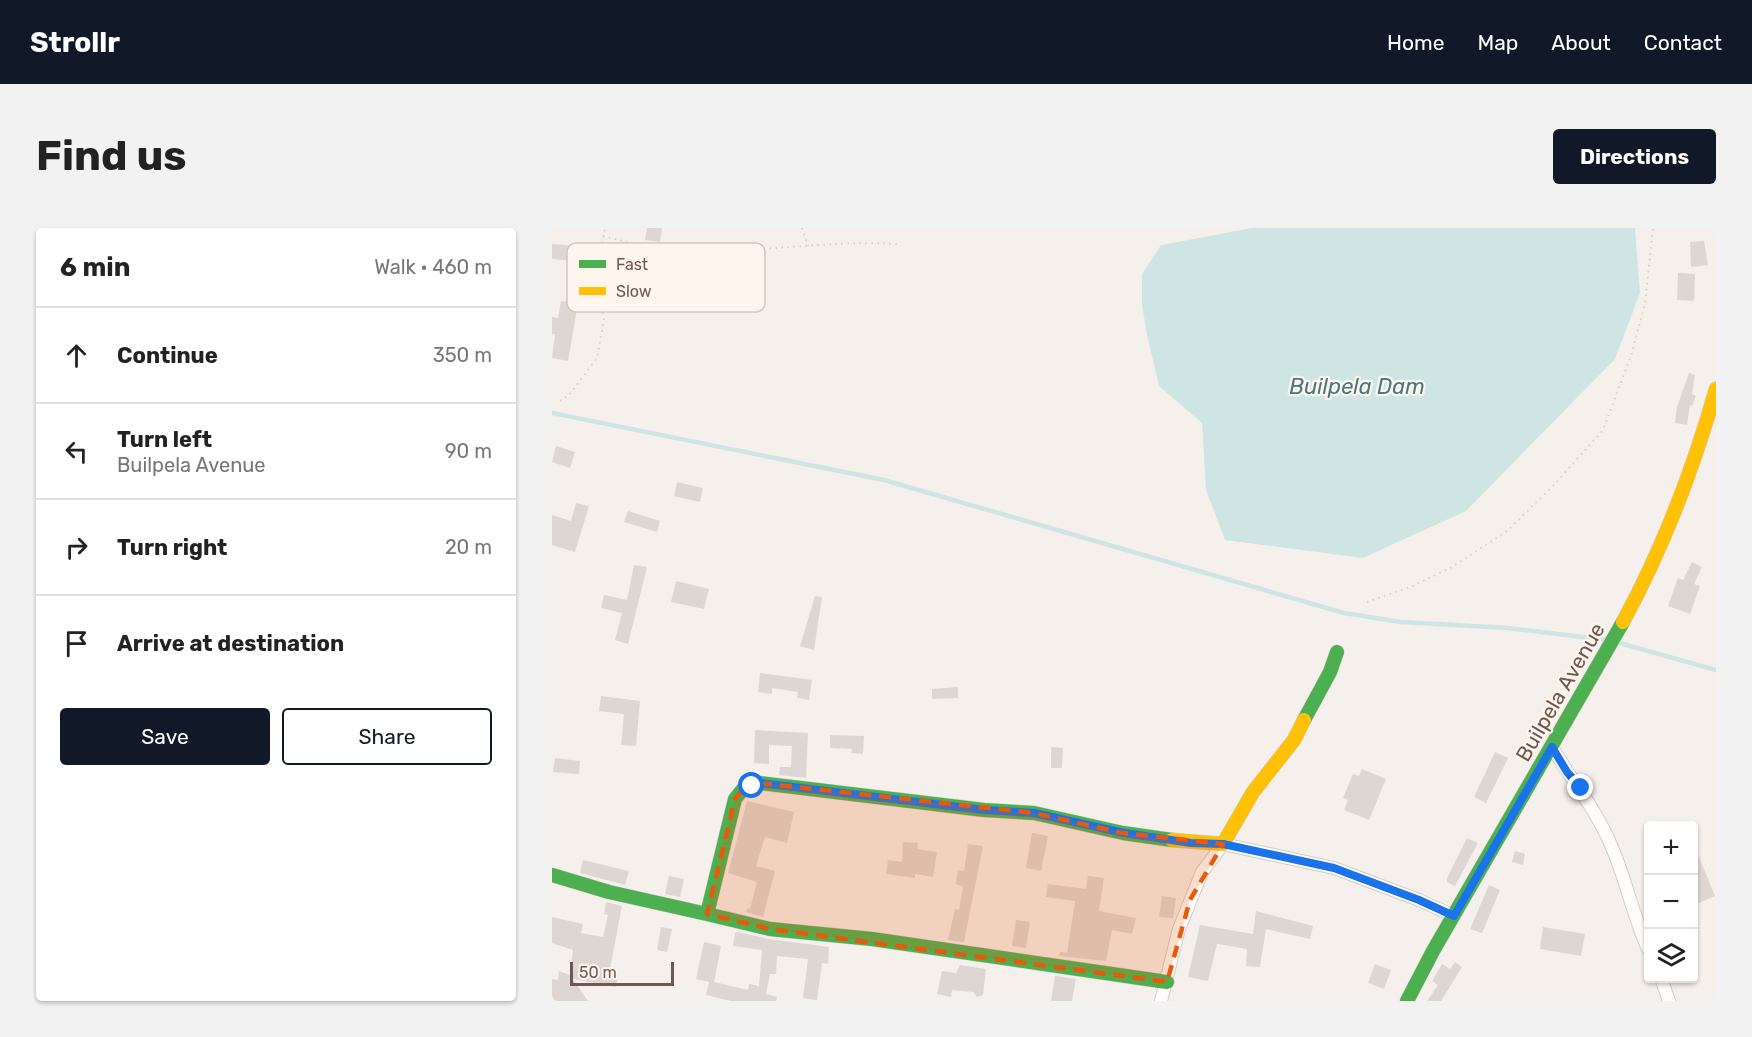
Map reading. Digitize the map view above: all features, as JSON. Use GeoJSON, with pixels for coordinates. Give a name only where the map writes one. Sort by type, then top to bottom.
{"type":"FeatureCollection","features":[{"type":"Feature","properties":{"kind":"street","name":"Builpela Avenue"},"geometry":{"type":"LineString","coordinates":[[1407,1001],[1621,630],[1668,533],[1696,456],[1716,389]]}},
{"type":"Feature","properties":{"kind":"street"},"geometry":{"type":"LineString","coordinates":[[1161,1001],[1179,928],[1202,872],[1223,844],[1253,792],[1294,740],[1330,672],[1337,652]]}},
{"type":"Feature","properties":{"kind":"street"},"geometry":{"type":"LineString","coordinates":[[1552,747],[1567,772],[1581,788],[1611,844],[1644,938]]}},
{"type":"Feature","properties":{"kind":"street"},"geometry":{"type":"LineString","coordinates":[[707,914],[735,799],[743,789],[760,783],[984,810],[1034,813],[1124,833],[1191,843],[1223,844],[1334,868],[1419,900],[1454,916]]}},
{"type":"Feature","properties":{"kind":"street"},"geometry":{"type":"LineString","coordinates":[[552,875],[609,892],[770,929],[872,939],[1167,982]]}},
{"type":"Feature","properties":{"kind":"street"},"geometry":{"type":"LineString","coordinates":[[1663,983],[1669,1001]]}},
{"type":"Feature","properties":{"kind":"path"},"geometry":{"type":"LineString","coordinates":[[602,243],[605,228]]}},
{"type":"Feature","properties":{"kind":"path"},"geometry":{"type":"LineString","coordinates":[[802,228],[808,246]]}},
{"type":"Feature","properties":{"kind":"path"},"geometry":{"type":"LineString","coordinates":[[1367,602],[1413,586],[1452,567],[1507,531],[1552,487],[1603,430],[1631,357],[1645,304],[1653,228]]}},
{"type":"Feature","properties":{"kind":"path"},"geometry":{"type":"LineString","coordinates":[[603,236],[631,243]]}},
{"type":"Feature","properties":{"kind":"path"},"geometry":{"type":"LineString","coordinates":[[765,248],[897,244]]}},
{"type":"Feature","properties":{"kind":"path"},"geometry":{"type":"LineString","coordinates":[[560,401],[569,395],[597,358],[604,319],[603,312]]}},
{"type":"Feature","properties":{"kind":"highlighted area"},"geometry":{"type":"Polygon","coordinates":[[[760,783],[1034,813],[1123,833],[1223,844],[1190,900],[1167,982],[770,929],[707,914],[735,799],[743,789],[760,783]]]}},
{"type":"Feature","properties":{"kind":"water","name":"Builpela Dam"},"geometry":{"type":"Polygon","coordinates":[[[1252,228],[1635,228],[1640,293],[1615,359],[1466,511],[1363,558],[1225,540],[1206,490],[1202,423],[1159,386],[1142,304],[1142,274],[1161,245],[1252,228]]]}},
{"type":"Feature","properties":{"kind":"building"},"geometry":{"type":"Polygon","coordinates":[[[647,228],[662,228],[660,242],[645,240],[647,228]]]}},
{"type":"Feature","properties":{"kind":"building"},"geometry":{"type":"Polygon","coordinates":[[[1704,241],[1708,265],[1691,267],[1690,242],[1704,241]]]}},
{"type":"Feature","properties":{"kind":"building"},"geometry":{"type":"Polygon","coordinates":[[[552,244],[567,245],[567,260],[552,259],[552,244]]]}},
{"type":"Feature","properties":{"kind":"building"},"geometry":{"type":"Polygon","coordinates":[[[1678,273],[1695,274],[1694,301],[1677,300],[1678,273]]]}},
{"type":"Feature","properties":{"kind":"building"},"geometry":{"type":"Polygon","coordinates":[[[561,301],[567,302],[567,312],[576,312],[568,361],[552,358],[555,334],[552,334],[552,317],[558,318],[561,301]]]}},
{"type":"Feature","properties":{"kind":"building"},"geometry":{"type":"Polygon","coordinates":[[[1689,373],[1695,375],[1692,394],[1696,396],[1692,406],[1690,405],[1687,425],[1675,423],[1677,407],[1689,373]]]}},
{"type":"Feature","properties":{"kind":"building"},"geometry":{"type":"Polygon","coordinates":[[[556,446],[575,452],[570,468],[552,462],[556,446]]]}},
{"type":"Feature","properties":{"kind":"building"},"geometry":{"type":"Polygon","coordinates":[[[677,482],[703,488],[700,502],[674,496],[677,482]]]}},
{"type":"Feature","properties":{"kind":"building"},"geometry":{"type":"Polygon","coordinates":[[[576,503],[589,506],[575,552],[552,545],[552,515],[571,521],[576,503]]]}},
{"type":"Feature","properties":{"kind":"building"},"geometry":{"type":"Polygon","coordinates":[[[628,511],[660,521],[657,532],[624,522],[628,511]]]}},
{"type":"Feature","properties":{"kind":"building"},"geometry":{"type":"Polygon","coordinates":[[[1692,562],[1702,567],[1694,584],[1700,586],[1690,614],[1668,606],[1678,578],[1683,580],[1692,562]]]}},
{"type":"Feature","properties":{"kind":"building"},"geometry":{"type":"Polygon","coordinates":[[[634,565],[647,567],[628,644],[615,640],[622,613],[601,608],[604,595],[627,600],[634,565]]]}},
{"type":"Feature","properties":{"kind":"building"},"geometry":{"type":"Polygon","coordinates":[[[676,581],[709,589],[704,609],[671,602],[676,581]]]}},
{"type":"Feature","properties":{"kind":"building"},"geometry":{"type":"Polygon","coordinates":[[[815,596],[822,597],[814,650],[800,646],[815,596]]]}},
{"type":"Feature","properties":{"kind":"building"},"geometry":{"type":"Polygon","coordinates":[[[760,673],[812,680],[809,700],[797,698],[798,692],[772,688],[772,694],[758,692],[760,673]]]}},
{"type":"Feature","properties":{"kind":"building"},"geometry":{"type":"Polygon","coordinates":[[[958,687],[958,698],[932,699],[932,689],[958,687]]]}},
{"type":"Feature","properties":{"kind":"building"},"geometry":{"type":"Polygon","coordinates":[[[601,696],[640,701],[636,746],[621,745],[624,714],[599,711],[601,696]]]}},
{"type":"Feature","properties":{"kind":"building"},"geometry":{"type":"Polygon","coordinates":[[[755,730],[808,733],[806,778],[779,775],[780,767],[791,767],[792,746],[769,745],[769,764],[754,763],[755,730]]]}},
{"type":"Feature","properties":{"kind":"building"},"geometry":{"type":"Polygon","coordinates":[[[830,735],[864,736],[863,754],[851,753],[852,749],[830,748],[830,735]]]}},
{"type":"Feature","properties":{"kind":"building"},"geometry":{"type":"Polygon","coordinates":[[[1051,747],[1063,748],[1062,768],[1051,768],[1051,747]]]}},
{"type":"Feature","properties":{"kind":"building"},"geometry":{"type":"Polygon","coordinates":[[[1495,752],[1508,758],[1486,803],[1474,797],[1495,752]]]}},
{"type":"Feature","properties":{"kind":"building"},"geometry":{"type":"Polygon","coordinates":[[[555,758],[580,761],[579,774],[553,772],[555,758]]]}},
{"type":"Feature","properties":{"kind":"building"},"geometry":{"type":"Polygon","coordinates":[[[1362,769],[1386,779],[1369,820],[1344,810],[1348,800],[1343,798],[1353,774],[1359,776],[1362,769]]]}},
{"type":"Feature","properties":{"kind":"building"},"geometry":{"type":"Polygon","coordinates":[[[747,801],[794,812],[787,843],[765,837],[756,866],[775,871],[763,917],[746,912],[747,908],[750,909],[757,882],[728,873],[747,801]]]}},
{"type":"Feature","properties":{"kind":"building"},"geometry":{"type":"Polygon","coordinates":[[[1032,833],[1048,836],[1041,871],[1026,868],[1032,833]]]}},
{"type":"Feature","properties":{"kind":"building"},"geometry":{"type":"Polygon","coordinates":[[[1467,838],[1478,843],[1455,886],[1447,882],[1447,878],[1467,838]]]}},
{"type":"Feature","properties":{"kind":"building"},"geometry":{"type":"Polygon","coordinates":[[[903,842],[918,843],[917,849],[937,852],[933,877],[915,874],[915,878],[886,874],[888,860],[902,862],[903,842]]]}},
{"type":"Feature","properties":{"kind":"building"},"geometry":{"type":"Polygon","coordinates":[[[968,844],[983,846],[964,942],[948,940],[955,909],[959,910],[963,887],[956,884],[958,870],[964,871],[968,844]]]}},
{"type":"Feature","properties":{"kind":"building"},"geometry":{"type":"Polygon","coordinates":[[[1515,851],[1525,854],[1523,865],[1512,862],[1515,851]]]}},
{"type":"Feature","properties":{"kind":"building"},"geometry":{"type":"Polygon","coordinates":[[[1698,855],[1715,896],[1698,903],[1698,855]]]}},
{"type":"Feature","properties":{"kind":"building"},"geometry":{"type":"Polygon","coordinates":[[[583,860],[629,871],[625,885],[580,873],[583,860]]]}},
{"type":"Feature","properties":{"kind":"building"},"geometry":{"type":"Polygon","coordinates":[[[669,876],[684,879],[680,897],[665,894],[669,876]]]}},
{"type":"Feature","properties":{"kind":"building"},"geometry":{"type":"Polygon","coordinates":[[[1088,876],[1104,878],[1099,911],[1136,918],[1132,934],[1112,930],[1106,961],[1059,956],[1060,952],[1067,953],[1075,901],[1046,897],[1048,884],[1086,889],[1088,876]]]}},
{"type":"Feature","properties":{"kind":"building"},"geometry":{"type":"Polygon","coordinates":[[[1489,885],[1500,890],[1482,933],[1470,929],[1489,885]]]}},
{"type":"Feature","properties":{"kind":"building"},"geometry":{"type":"Polygon","coordinates":[[[1162,896],[1176,898],[1173,918],[1159,917],[1162,896]]]}},
{"type":"Feature","properties":{"kind":"building"},"geometry":{"type":"Polygon","coordinates":[[[606,902],[622,906],[609,974],[618,975],[616,987],[573,979],[588,1001],[552,1001],[552,979],[558,980],[559,971],[570,975],[573,950],[552,943],[552,917],[583,924],[581,933],[603,937],[608,915],[604,914],[606,902]]]}},
{"type":"Feature","properties":{"kind":"building"},"geometry":{"type":"Polygon","coordinates":[[[1256,911],[1313,926],[1310,939],[1266,929],[1260,967],[1246,966],[1247,949],[1217,944],[1208,981],[1188,977],[1200,925],[1253,934],[1256,911]]]}},
{"type":"Feature","properties":{"kind":"building"},"geometry":{"type":"Polygon","coordinates":[[[1016,920],[1030,922],[1026,948],[1012,946],[1016,920]]]}},
{"type":"Feature","properties":{"kind":"building"},"geometry":{"type":"Polygon","coordinates":[[[661,927],[672,929],[667,952],[657,950],[661,927]]]}},
{"type":"Feature","properties":{"kind":"building"},"geometry":{"type":"Polygon","coordinates":[[[1543,927],[1585,934],[1581,956],[1540,949],[1543,927]]]}},
{"type":"Feature","properties":{"kind":"building"},"geometry":{"type":"Polygon","coordinates":[[[735,933],[769,939],[829,947],[828,964],[822,963],[817,1000],[803,998],[808,959],[777,956],[776,974],[770,974],[766,994],[777,997],[776,1001],[731,1001],[706,995],[709,982],[696,979],[704,942],[721,946],[714,982],[748,990],[749,984],[759,986],[762,950],[733,946],[735,933]]]}},
{"type":"Feature","properties":{"kind":"building"},"geometry":{"type":"Polygon","coordinates":[[[1455,962],[1462,967],[1441,1001],[1427,1001],[1438,985],[1432,981],[1442,964],[1450,969],[1455,962]]]}},
{"type":"Feature","properties":{"kind":"building"},"geometry":{"type":"Polygon","coordinates":[[[1375,964],[1391,970],[1384,989],[1368,983],[1375,964]]]}},
{"type":"Feature","properties":{"kind":"building"},"geometry":{"type":"Polygon","coordinates":[[[960,965],[986,969],[983,995],[977,997],[973,992],[952,990],[951,997],[937,994],[942,971],[956,973],[960,965]]]}},
{"type":"Feature","properties":{"kind":"building"},"geometry":{"type":"Polygon","coordinates":[[[1055,976],[1076,979],[1072,1001],[1051,1001],[1055,976]]]}},
{"type":"Feature","properties":{"kind":"waterway"},"geometry":{"type":"LineString","coordinates":[[552,413],[884,480],[1344,613],[1401,622],[1508,628],[1608,640]]}},
{"type":"Feature","properties":{"kind":"waterway"},"geometry":{"type":"LineString","coordinates":[[1616,642],[1716,670]]}},
{"type":"Feature","properties":{"kind":"traffic: fast"},"geometry":{"type":"LineString","coordinates":[[1407,1001],[1433,951],[1623,622]]}},
{"type":"Feature","properties":{"kind":"traffic: fast"},"geometry":{"type":"LineString","coordinates":[[1304,720],[1330,672],[1337,652]]}},
{"type":"Feature","properties":{"kind":"traffic: fast"},"geometry":{"type":"LineString","coordinates":[[552,875],[609,892],[707,914],[735,799],[743,789],[760,783],[984,810],[1034,813],[1123,833],[1172,840]]}},
{"type":"Feature","properties":{"kind":"traffic: fast"},"geometry":{"type":"LineString","coordinates":[[707,914],[770,929],[872,939],[1167,982]]}},
{"type":"Feature","properties":{"kind":"traffic: slow"},"geometry":{"type":"LineString","coordinates":[[1623,622],[1676,508],[1716,389]]}},
{"type":"Feature","properties":{"kind":"traffic: slow"},"geometry":{"type":"LineString","coordinates":[[1172,840],[1223,844],[1253,792],[1294,740],[1304,720]]}},
{"type":"Feature","properties":{"kind":"route"},"geometry":{"type":"LineString","coordinates":[[752,786],[760,783],[928,804],[1034,813],[1124,833],[1191,843],[1223,844],[1334,868],[1419,900],[1454,916],[1552,747],[1567,772],[1581,788]]}}]}
